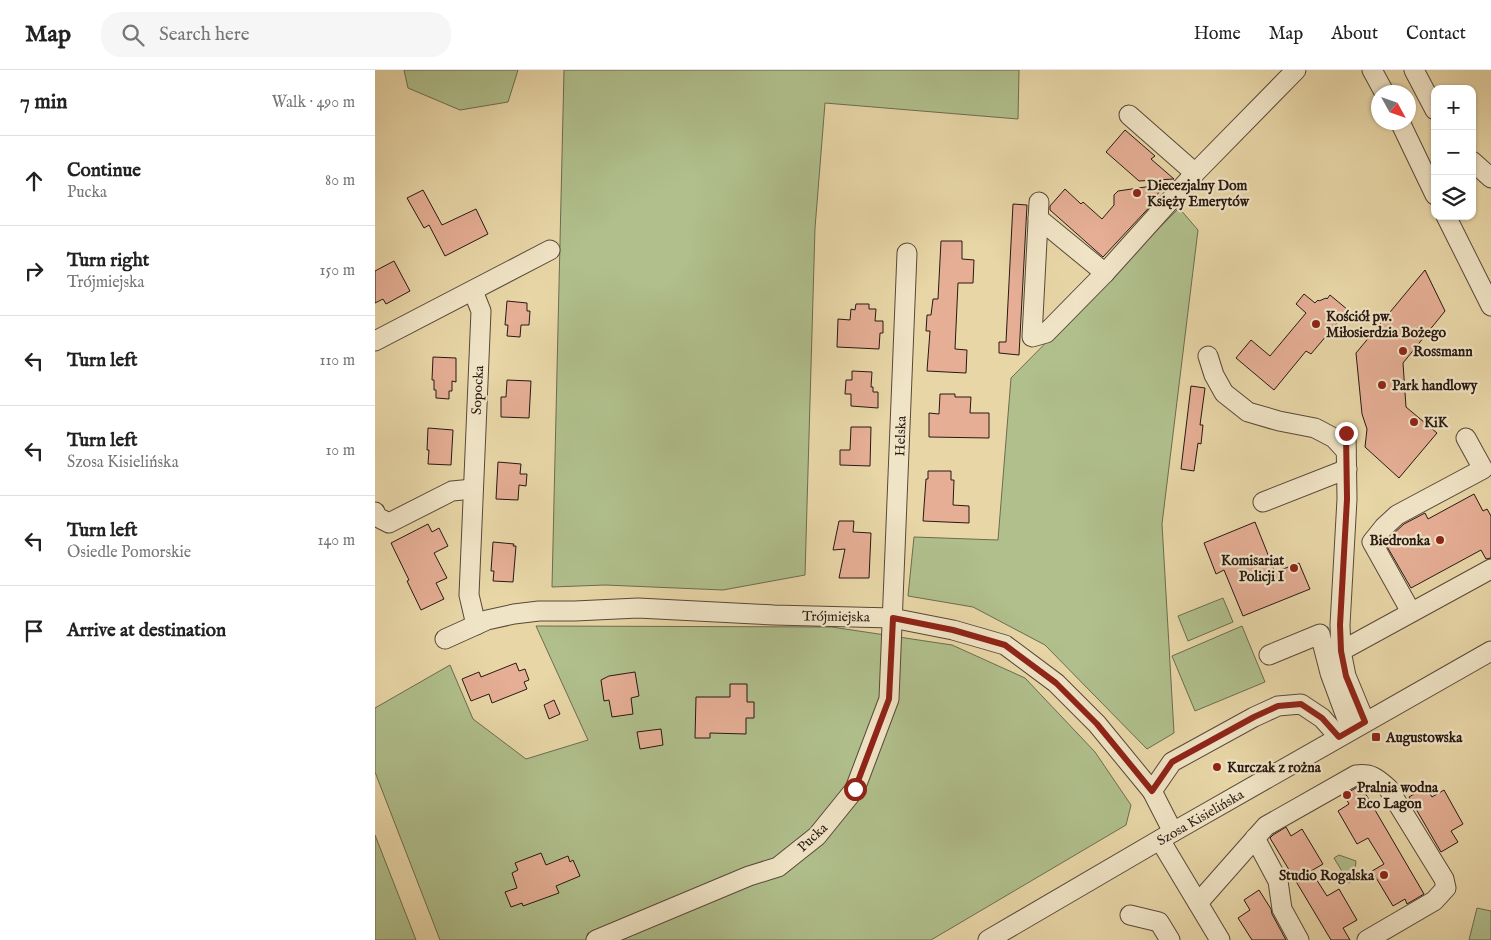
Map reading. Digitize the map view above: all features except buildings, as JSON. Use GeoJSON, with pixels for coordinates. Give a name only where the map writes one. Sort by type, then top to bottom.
{"type":"FeatureCollection","features":[{"type":"Feature","properties":{"kind":"street"},"geometry":{"type":"LineString","coordinates":[[1105,273],[1039,210],[1032,337],[1046,332],[1105,273],[1195,173],[1297,70]]}},
{"type":"Feature","properties":{"kind":"street"},"geometry":{"type":"LineString","coordinates":[[1371,70],[1380,85]]}},
{"type":"Feature","properties":{"kind":"street"},"geometry":{"type":"LineString","coordinates":[[1413,70],[1431,103]]}},
{"type":"Feature","properties":{"kind":"street"},"geometry":{"type":"LineString","coordinates":[[1129,114],[1195,173]]}},
{"type":"Feature","properties":{"kind":"street"},"geometry":{"type":"LineString","coordinates":[[1404,130],[1431,187]]}},
{"type":"Feature","properties":{"kind":"street"},"geometry":{"type":"LineString","coordinates":[[1448,220],[1491,306]]}},
{"type":"Feature","properties":{"kind":"street"},"geometry":{"type":"LineString","coordinates":[[375,341],[550,250]]}},
{"type":"Feature","properties":{"kind":"street","name":"Helska"},"geometry":{"type":"LineString","coordinates":[[893,618],[907,254]]}},
{"type":"Feature","properties":{"kind":"street","name":"Sopocka"},"geometry":{"type":"LineString","coordinates":[[473,291],[481,311],[469,595],[475,625]]}},
{"type":"Feature","properties":{"kind":"street"},"geometry":{"type":"LineString","coordinates":[[1208,356],[1214,375],[1224,394],[1248,412],[1279,421],[1315,428],[1334,438],[1346,451],[1345,536],[1340,625],[1341,651],[1346,676],[1351,730]]}},
{"type":"Feature","properties":{"kind":"street"},"geometry":{"type":"LineString","coordinates":[[1411,612],[1372,542],[1397,515],[1488,472],[1466,438]]}},
{"type":"Feature","properties":{"kind":"street"},"geometry":{"type":"LineString","coordinates":[[1263,502],[1346,451]]}},
{"type":"Feature","properties":{"kind":"street"},"geometry":{"type":"LineString","coordinates":[[375,512],[377,517],[389,523],[452,491],[473,489]]}},
{"type":"Feature","properties":{"kind":"street"},"geometry":{"type":"LineString","coordinates":[[1341,651],[1491,569]]}},
{"type":"Feature","properties":{"kind":"street","name":"Trójmiejska"},"geometry":{"type":"LineString","coordinates":[[445,639],[487,620],[513,614],[539,611],[638,608],[774,615],[893,618],[953,630],[1005,645],[1056,683],[1097,724],[1152,791],[1167,836]]}},
{"type":"Feature","properties":{"kind":"street","name":"Pucka"},"geometry":{"type":"LineString","coordinates":[[596,940],[749,876],[778,867],[817,836],[855,789],[889,699],[893,618]]}},
{"type":"Feature","properties":{"kind":"street"},"geometry":{"type":"LineString","coordinates":[[1269,655],[1320,634],[1330,673],[1351,730]]}},
{"type":"Feature","properties":{"kind":"street","name":"Szosa Kisielińska"},"geometry":{"type":"LineString","coordinates":[[988,940],[1491,651]]}},
{"type":"Feature","properties":{"kind":"street"},"geometry":{"type":"LineString","coordinates":[[1152,791],[1172,762],[1278,706],[1301,704],[1322,718],[1351,730]]}},
{"type":"Feature","properties":{"kind":"street"},"geometry":{"type":"LineString","coordinates":[[1198,903],[1265,826],[1356,775],[1367,774],[1379,779],[1388,788],[1444,879],[1446,888],[1434,901],[1367,940]]}},
{"type":"Feature","properties":{"kind":"street"},"geometry":{"type":"LineString","coordinates":[[1167,836],[1198,903],[1220,940]]}},
{"type":"Feature","properties":{"kind":"street"},"geometry":{"type":"LineString","coordinates":[[1255,838],[1279,881],[1282,909],[1299,940]]}},
{"type":"Feature","properties":{"kind":"street"},"geometry":{"type":"LineString","coordinates":[[1130,915],[1159,922],[1170,940]]}},
{"type":"Feature","properties":{"kind":"green space"},"geometry":{"type":"Polygon","coordinates":[[[404,70],[518,70],[508,102],[460,110],[408,88],[404,70]]]}},
{"type":"Feature","properties":{"kind":"green space"},"geometry":{"type":"Polygon","coordinates":[[[564,70],[1019,70],[1018,119],[825,103],[815,228],[805,575],[723,590],[605,585],[552,587],[564,70]]]}},
{"type":"Feature","properties":{"kind":"green space"},"geometry":{"type":"Polygon","coordinates":[[[1179,208],[1198,230],[1162,524],[1174,733],[1147,749],[1045,645],[973,607],[908,596],[914,537],[998,540],[1011,378],[1179,208]]]}},
{"type":"Feature","properties":{"kind":"green space"},"geometry":{"type":"Polygon","coordinates":[[[1223,598],[1233,622],[1188,641],[1178,616],[1223,598]]]}},
{"type":"Feature","properties":{"kind":"green space"},"geometry":{"type":"Polygon","coordinates":[[[536,626],[832,627],[952,645],[1025,678],[1095,752],[1131,805],[1126,825],[931,940],[440,940],[375,772],[375,708],[450,665],[473,719],[526,759],[588,740],[536,626]]]}},
{"type":"Feature","properties":{"kind":"green space"},"geometry":{"type":"Polygon","coordinates":[[[1242,626],[1265,682],[1195,711],[1172,656],[1242,626]]]}},
{"type":"Feature","properties":{"kind":"green space"},"geometry":{"type":"Polygon","coordinates":[[[375,835],[416,940],[375,940],[375,835]]]}},
{"type":"Feature","properties":{"kind":"green space"},"geometry":{"type":"Polygon","coordinates":[[[1339,855],[1356,861],[1354,880],[1349,883],[1334,858],[1339,855]]]}},
{"type":"Feature","properties":{"kind":"green space"},"geometry":{"type":"Polygon","coordinates":[[[1477,908],[1491,911],[1491,940],[1469,940],[1477,908]]]}},
{"type":"Feature","properties":{"kind":"place","name":"Diecezjalny Dom Księży Emerytów"},"geometry":{"type":"Point","coordinates":[1137,193]}},
{"type":"Feature","properties":{"kind":"place","name":"Kościół pw. Miłosierdzia Bożego"},"geometry":{"type":"Point","coordinates":[1316,324]}},
{"type":"Feature","properties":{"kind":"place","name":"Rossmann"},"geometry":{"type":"Point","coordinates":[1403,351]}},
{"type":"Feature","properties":{"kind":"place","name":"Park handlowy"},"geometry":{"type":"Point","coordinates":[1382,385]}},
{"type":"Feature","properties":{"kind":"place","name":"KiK"},"geometry":{"type":"Point","coordinates":[1414,422]}},
{"type":"Feature","properties":{"kind":"place","name":"Biedronka"},"geometry":{"type":"Point","coordinates":[1440,540]}},
{"type":"Feature","properties":{"kind":"place","name":"Komisariat Policji I"},"geometry":{"type":"Point","coordinates":[1294,568]}},
{"type":"Feature","properties":{"kind":"place","name":"Augustowska"},"geometry":{"type":"Point","coordinates":[1376,737]}},
{"type":"Feature","properties":{"kind":"place","name":"Kurczak z rożna"},"geometry":{"type":"Point","coordinates":[1217,767]}},
{"type":"Feature","properties":{"kind":"place","name":"Pralnia wodna Eco Lagon"},"geometry":{"type":"Point","coordinates":[1347,795]}},
{"type":"Feature","properties":{"kind":"place","name":"Studio Rogalska"},"geometry":{"type":"Point","coordinates":[1384,875]}},
{"type":"Feature","properties":{"kind":"route"},"geometry":{"type":"LineString","coordinates":[[855,789],[889,699],[893,618],[953,630],[1005,645],[1056,683],[1097,724],[1152,791],[1172,762],[1278,706],[1301,704],[1322,718],[1339,737],[1365,722],[1346,676],[1341,651],[1340,625],[1347,499],[1346,433]]}}]}
